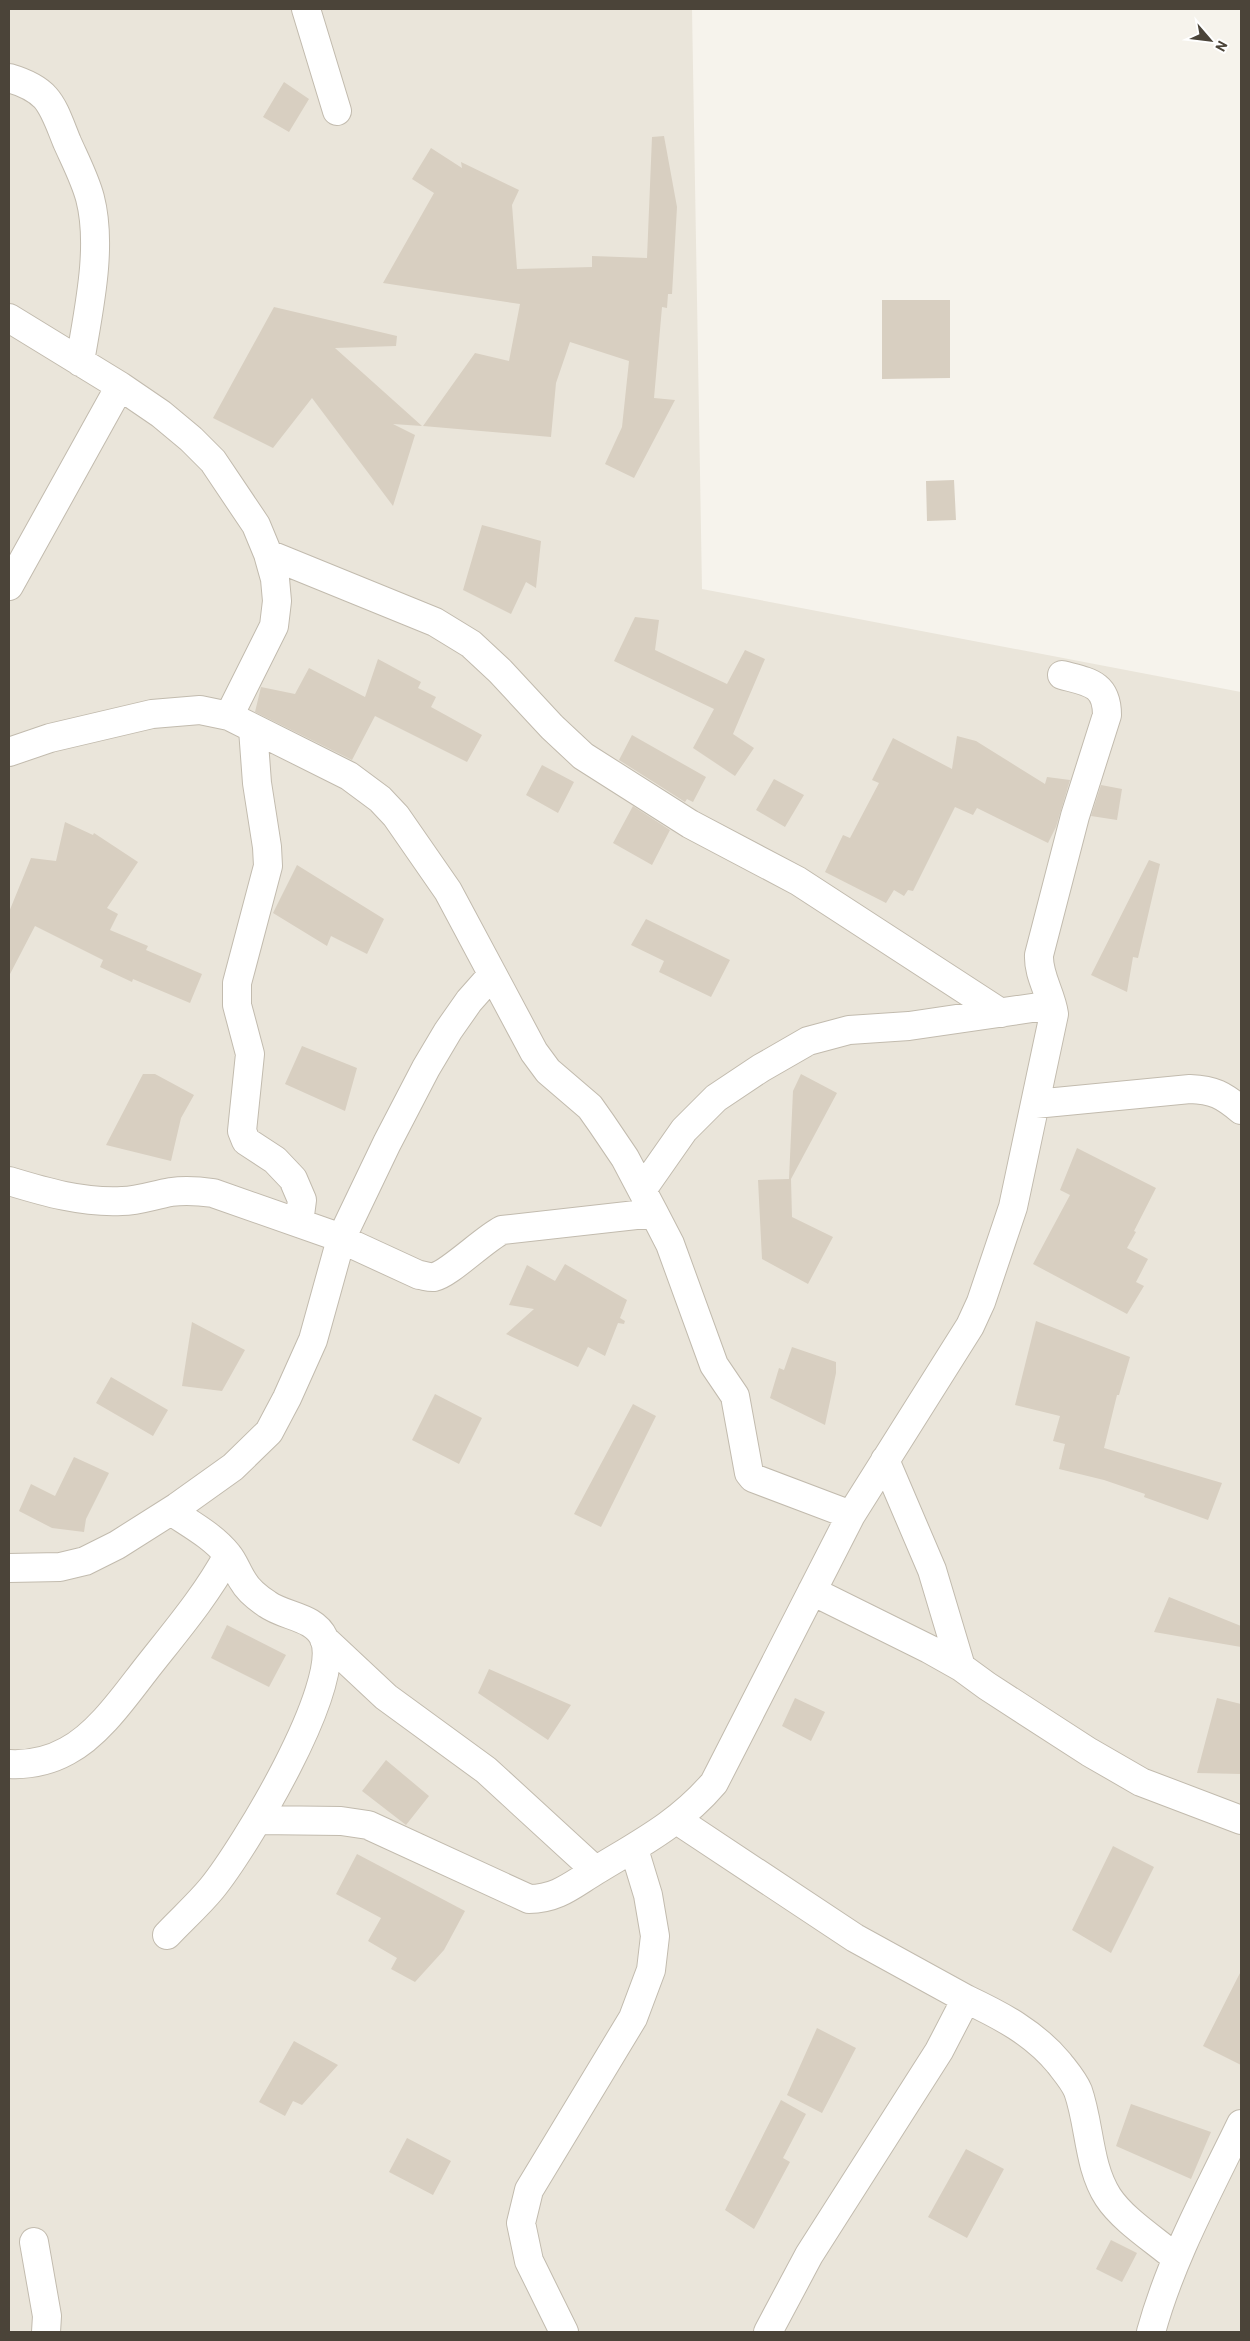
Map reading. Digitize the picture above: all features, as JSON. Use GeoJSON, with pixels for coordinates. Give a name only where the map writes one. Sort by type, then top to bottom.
{"type":"FeatureCollection","features":[{"type":"Feature","properties":{"kind":"street"},"geometry":{"type":"LineString","coordinates":[[306,9],[337,111]]}},
{"type":"Feature","properties":{"kind":"street"},"geometry":{"type":"LineString","coordinates":[[9,78],[23,82],[42,93],[54,108],[90,198],[94,230],[94,252],[90,299],[80,362]]}},
{"type":"Feature","properties":{"kind":"street"},"geometry":{"type":"LineString","coordinates":[[9,318],[120,386],[161,414],[191,439],[213,462],[256,525],[268,554],[275,579],[277,601],[274,626],[229,716]]}},
{"type":"Feature","properties":{"kind":"street"},"geometry":{"type":"LineString","coordinates":[[9,586],[120,386]]}},
{"type":"Feature","properties":{"kind":"street"},"geometry":{"type":"LineString","coordinates":[[268,554],[435,622],[471,644],[552,727],[584,756],[690,824],[798,881],[1001,1013]]}},
{"type":"Feature","properties":{"kind":"street"},"geometry":{"type":"LineString","coordinates":[[258,1820],[341,1821],[368,1825],[529,1899],[545,1899],[560,1893],[634,1849],[677,1820],[714,1783],[851,1515],[970,1326],[982,1302],[1013,1207],[1052,1025],[1052,1005],[1040,973],[1040,955],[1075,816],[1107,715],[1107,703],[1104,693],[1091,683],[1062,675]]}},
{"type":"Feature","properties":{"kind":"street"},"geometry":{"type":"LineString","coordinates":[[9,752],[50,738],[152,714],[200,710],[229,716],[349,776],[380,799],[396,816],[448,891],[534,1052],[548,1071],[590,1107],[625,1158],[670,1244],[714,1365],[735,1396],[750,1472],[753,1478],[851,1515]]}},
{"type":"Feature","properties":{"kind":"street"},"geometry":{"type":"LineString","coordinates":[[253,729],[257,782],[268,866],[238,983],[237,1005],[250,1054],[242,1131],[246,1141],[275,1160],[293,1179],[302,1200],[300,1223]]}},
{"type":"Feature","properties":{"kind":"street"},"geometry":{"type":"LineString","coordinates":[[9,1568],[60,1567],[85,1561],[117,1545],[171,1511],[233,1467],[268,1432],[287,1398],[312,1340],[341,1239],[426,1068],[469,1001],[492,975]]}},
{"type":"Feature","properties":{"kind":"street"},"geometry":{"type":"LineString","coordinates":[[648,1202],[684,1130],[716,1098],[761,1068],[808,1041],[849,1030],[909,1026],[950,1018],[1052,1005]]}},
{"type":"Feature","properties":{"kind":"street"},"geometry":{"type":"LineString","coordinates":[[1035,1104],[1190,1089],[1210,1090],[1228,1098],[1241,1110]]}},
{"type":"Feature","properties":{"kind":"street"},"geometry":{"type":"LineString","coordinates":[[9,1181],[72,1198],[104,1202],[124,1201],[194,1190],[213,1193],[300,1223],[419,1274],[434,1277],[446,1271],[488,1237],[502,1230],[648,1202]]}},
{"type":"Feature","properties":{"kind":"street"},"geometry":{"type":"LineString","coordinates":[[885,1460],[932,1570],[961,1667]]}},
{"type":"Feature","properties":{"kind":"street"},"geometry":{"type":"LineString","coordinates":[[171,1511],[208,1537],[228,1555],[244,1583],[256,1596],[269,1606],[309,1623],[318,1629],[324,1639],[386,1697],[486,1770],[596,1870]]}},
{"type":"Feature","properties":{"kind":"street"},"geometry":{"type":"LineString","coordinates":[[9,1764],[22,1765],[45,1761],[69,1750],[92,1731],[114,1708],[170,1639],[214,1581],[228,1555]]}},
{"type":"Feature","properties":{"kind":"street"},"geometry":{"type":"LineString","coordinates":[[812,1591],[961,1667],[1081,1747],[1141,1782],[1241,1820]]}},
{"type":"Feature","properties":{"kind":"street"},"geometry":{"type":"LineString","coordinates":[[167,1934],[212,1888],[258,1820],[303,1733],[320,1689],[327,1652],[324,1639]]}},
{"type":"Feature","properties":{"kind":"street"},"geometry":{"type":"LineString","coordinates":[[677,1820],[855,1938],[966,1999],[1006,2018],[1045,2046],[1068,2074],[1078,2091],[1095,2165],[1108,2197],[1121,2211],[1176,2258]]}},
{"type":"Feature","properties":{"kind":"street"},"geometry":{"type":"LineString","coordinates":[[564,2332],[530,2261],[521,2223],[529,2190],[633,2018],[651,1970],[655,1936],[648,1895],[634,1849]]}},
{"type":"Feature","properties":{"kind":"street"},"geometry":{"type":"LineString","coordinates":[[768,2332],[809,2256],[935,2058],[966,1999]]}},
{"type":"Feature","properties":{"kind":"street"},"geometry":{"type":"LineString","coordinates":[[1150,2332],[1160,2299],[1176,2258],[1241,2124]]}},
{"type":"Feature","properties":{"kind":"street"},"geometry":{"type":"LineString","coordinates":[[34,2242],[47,2316],[46,2332]]}},
{"type":"Feature","properties":{"kind":"shaded area"},"geometry":{"type":"Polygon","coordinates":[[[9,9],[692,9],[702,589],[1241,692],[1241,2332],[9,2332],[9,9]]]}},
{"type":"Feature","properties":{"kind":"building"},"geometry":{"type":"Polygon","coordinates":[[[284,82],[309,99],[289,132],[263,117],[284,82]]]}},
{"type":"Feature","properties":{"kind":"building"},"geometry":{"type":"Polygon","coordinates":[[[664,136],[677,207],[672,294],[668,294],[667,308],[662,307],[654,398],[675,400],[634,478],[605,464],[622,427],[629,361],[570,342],[556,383],[551,437],[423,426],[475,353],[509,361],[520,304],[383,283],[434,193],[412,179],[431,148],[462,168],[461,162],[519,190],[512,205],[517,269],[592,267],[592,256],[647,258],[652,137],[664,136]]]}},
{"type":"Feature","properties":{"kind":"building"},"geometry":{"type":"Polygon","coordinates":[[[882,300],[950,300],[950,378],[882,379],[882,300]]]}},
{"type":"Feature","properties":{"kind":"building"},"geometry":{"type":"Polygon","coordinates":[[[274,307],[397,336],[396,346],[335,348],[422,426],[393,424],[415,435],[393,506],[312,398],[273,448],[213,418],[274,307]]]}},
{"type":"Feature","properties":{"kind":"building"},"geometry":{"type":"Polygon","coordinates":[[[954,480],[956,520],[927,521],[926,481],[954,480]]]}},
{"type":"Feature","properties":{"kind":"building"},"geometry":{"type":"Polygon","coordinates":[[[482,525],[541,541],[536,588],[526,582],[511,614],[463,590],[482,525]]]}},
{"type":"Feature","properties":{"kind":"building"},"geometry":{"type":"Polygon","coordinates":[[[635,617],[659,620],[655,650],[727,684],[745,650],[765,659],[733,734],[754,748],[735,776],[693,748],[714,709],[614,661],[635,617]]]}},
{"type":"Feature","properties":{"kind":"building"},"geometry":{"type":"Polygon","coordinates":[[[378,659],[421,682],[418,688],[436,697],[431,707],[482,735],[467,762],[375,716],[352,760],[255,712],[261,687],[295,694],[309,668],[365,697],[378,659]]]}},
{"type":"Feature","properties":{"kind":"building"},"geometry":{"type":"Polygon","coordinates":[[[632,735],[706,777],[693,802],[687,799],[685,802],[619,760],[632,735]]]}},
{"type":"Feature","properties":{"kind":"building"},"geometry":{"type":"Polygon","coordinates":[[[957,736],[976,741],[1045,784],[1047,777],[1070,780],[1056,827],[1048,843],[977,808],[973,815],[955,807],[913,891],[908,890],[904,896],[894,890],[886,903],[825,872],[843,835],[850,838],[879,783],[872,780],[893,738],[952,769],[957,736]]]}},
{"type":"Feature","properties":{"kind":"building"},"geometry":{"type":"Polygon","coordinates":[[[542,765],[574,782],[558,813],[526,795],[542,765]]]}},
{"type":"Feature","properties":{"kind":"building"},"geometry":{"type":"Polygon","coordinates":[[[774,779],[804,795],[785,827],[756,810],[774,779]]]}},
{"type":"Feature","properties":{"kind":"building"},"geometry":{"type":"Polygon","coordinates":[[[1101,785],[1122,789],[1117,820],[1091,816],[1101,785]]]}},
{"type":"Feature","properties":{"kind":"building"},"geometry":{"type":"Polygon","coordinates":[[[633,806],[670,830],[652,865],[613,843],[633,806]]]}},
{"type":"Feature","properties":{"kind":"building"},"geometry":{"type":"Polygon","coordinates":[[[65,822],[93,835],[94,833],[138,862],[107,908],[118,914],[110,930],[148,946],[146,950],[202,974],[190,1003],[133,979],[132,982],[100,967],[103,960],[35,926],[9,976],[9,912],[31,858],[56,861],[65,822]]]}},
{"type":"Feature","properties":{"kind":"building"},"geometry":{"type":"Polygon","coordinates":[[[1149,860],[1160,864],[1138,958],[1133,957],[1127,992],[1091,975],[1149,860]]]}},
{"type":"Feature","properties":{"kind":"building"},"geometry":{"type":"Polygon","coordinates":[[[297,865],[384,919],[367,954],[331,936],[327,946],[273,913],[297,865]]]}},
{"type":"Feature","properties":{"kind":"building"},"geometry":{"type":"Polygon","coordinates":[[[646,919],[730,960],[711,997],[659,972],[664,961],[631,945],[646,919]]]}},
{"type":"Feature","properties":{"kind":"building"},"geometry":{"type":"Polygon","coordinates":[[[302,1046],[357,1068],[345,1111],[285,1084],[302,1046]]]}},
{"type":"Feature","properties":{"kind":"building"},"geometry":{"type":"Polygon","coordinates":[[[143,1074],[155,1074],[194,1095],[181,1118],[171,1161],[106,1145],[143,1074]]]}},
{"type":"Feature","properties":{"kind":"building"},"geometry":{"type":"Polygon","coordinates":[[[801,1074],[837,1093],[791,1179],[792,1217],[833,1237],[808,1284],[762,1259],[758,1180],[789,1179],[793,1091],[801,1074]]]}},
{"type":"Feature","properties":{"kind":"building"},"geometry":{"type":"Polygon","coordinates":[[[1077,1148],[1156,1188],[1127,1248],[1148,1259],[1136,1282],[1144,1286],[1127,1314],[1033,1264],[1070,1195],[1060,1190],[1077,1148]]]}},
{"type":"Feature","properties":{"kind":"building"},"geometry":{"type":"Polygon","coordinates":[[[565,1264],[627,1300],[620,1318],[625,1321],[624,1324],[618,1323],[605,1356],[588,1347],[578,1367],[506,1334],[534,1309],[509,1305],[527,1265],[555,1281],[565,1264]]]}},
{"type":"Feature","properties":{"kind":"building"},"geometry":{"type":"Polygon","coordinates":[[[1036,1321],[1130,1357],[1119,1395],[1117,1395],[1104,1448],[1222,1483],[1208,1520],[1144,1497],[1145,1494],[1104,1480],[1059,1469],[1065,1444],[1053,1441],[1060,1416],[1015,1405],[1036,1321]]]}},
{"type":"Feature","properties":{"kind":"building"},"geometry":{"type":"Polygon","coordinates":[[[192,1322],[245,1350],[222,1391],[182,1386],[192,1322]]]}},
{"type":"Feature","properties":{"kind":"building"},"geometry":{"type":"Polygon","coordinates":[[[792,1347],[836,1362],[836,1373],[825,1425],[770,1398],[779,1368],[784,1370],[792,1347]]]}},
{"type":"Feature","properties":{"kind":"building"},"geometry":{"type":"Polygon","coordinates":[[[111,1377],[168,1410],[153,1436],[96,1403],[111,1377]]]}},
{"type":"Feature","properties":{"kind":"building"},"geometry":{"type":"Polygon","coordinates":[[[435,1394],[482,1418],[459,1464],[412,1440],[435,1394]]]}},
{"type":"Feature","properties":{"kind":"building"},"geometry":{"type":"Polygon","coordinates":[[[633,1404],[656,1416],[601,1527],[574,1514],[633,1404]]]}},
{"type":"Feature","properties":{"kind":"building"},"geometry":{"type":"Polygon","coordinates":[[[74,1457],[109,1473],[86,1519],[84,1532],[52,1528],[19,1511],[31,1484],[55,1496],[74,1457]]]}},
{"type":"Feature","properties":{"kind":"building"},"geometry":{"type":"Polygon","coordinates":[[[1169,1597],[1241,1626],[1241,1647],[1154,1632],[1169,1597]]]}},
{"type":"Feature","properties":{"kind":"building"},"geometry":{"type":"Polygon","coordinates":[[[227,1625],[286,1655],[269,1687],[211,1658],[227,1625]]]}},
{"type":"Feature","properties":{"kind":"building"},"geometry":{"type":"Polygon","coordinates":[[[489,1669],[571,1705],[548,1740],[478,1693],[489,1669]]]}},
{"type":"Feature","properties":{"kind":"building"},"geometry":{"type":"Polygon","coordinates":[[[795,1698],[825,1712],[811,1741],[782,1726],[795,1698]]]}},
{"type":"Feature","properties":{"kind":"building"},"geometry":{"type":"Polygon","coordinates":[[[1217,1698],[1241,1704],[1241,1774],[1197,1773],[1217,1698]]]}},
{"type":"Feature","properties":{"kind":"building"},"geometry":{"type":"Polygon","coordinates":[[[386,1760],[429,1796],[406,1825],[362,1791],[386,1760]]]}},
{"type":"Feature","properties":{"kind":"building"},"geometry":{"type":"Polygon","coordinates":[[[1113,1846],[1154,1867],[1111,1953],[1072,1930],[1113,1846]]]}},
{"type":"Feature","properties":{"kind":"building"},"geometry":{"type":"Polygon","coordinates":[[[357,1854],[465,1911],[444,1950],[415,1982],[391,1969],[397,1958],[368,1941],[381,1918],[336,1894],[357,1854]]]}},
{"type":"Feature","properties":{"kind":"building"},"geometry":{"type":"Polygon","coordinates":[[[1241,1971],[1241,2065],[1203,2046],[1241,1971]]]}},
{"type":"Feature","properties":{"kind":"building"},"geometry":{"type":"Polygon","coordinates":[[[817,2028],[856,2048],[822,2113],[787,2095],[817,2028]]]}},
{"type":"Feature","properties":{"kind":"building"},"geometry":{"type":"Polygon","coordinates":[[[294,2041],[338,2065],[302,2105],[293,2101],[285,2116],[259,2102],[294,2041]]]}},
{"type":"Feature","properties":{"kind":"building"},"geometry":{"type":"Polygon","coordinates":[[[781,2100],[806,2114],[783,2158],[790,2162],[754,2229],[725,2210],[781,2100]]]}},
{"type":"Feature","properties":{"kind":"building"},"geometry":{"type":"Polygon","coordinates":[[[1131,2104],[1211,2132],[1191,2179],[1116,2146],[1131,2104]]]}},
{"type":"Feature","properties":{"kind":"building"},"geometry":{"type":"Polygon","coordinates":[[[407,2138],[451,2161],[433,2195],[389,2172],[407,2138]]]}},
{"type":"Feature","properties":{"kind":"building"},"geometry":{"type":"Polygon","coordinates":[[[966,2149],[1004,2169],[967,2238],[928,2217],[966,2149]]]}},
{"type":"Feature","properties":{"kind":"building"},"geometry":{"type":"Polygon","coordinates":[[[1111,2240],[1137,2253],[1122,2282],[1096,2269],[1111,2240]]]}}]}
